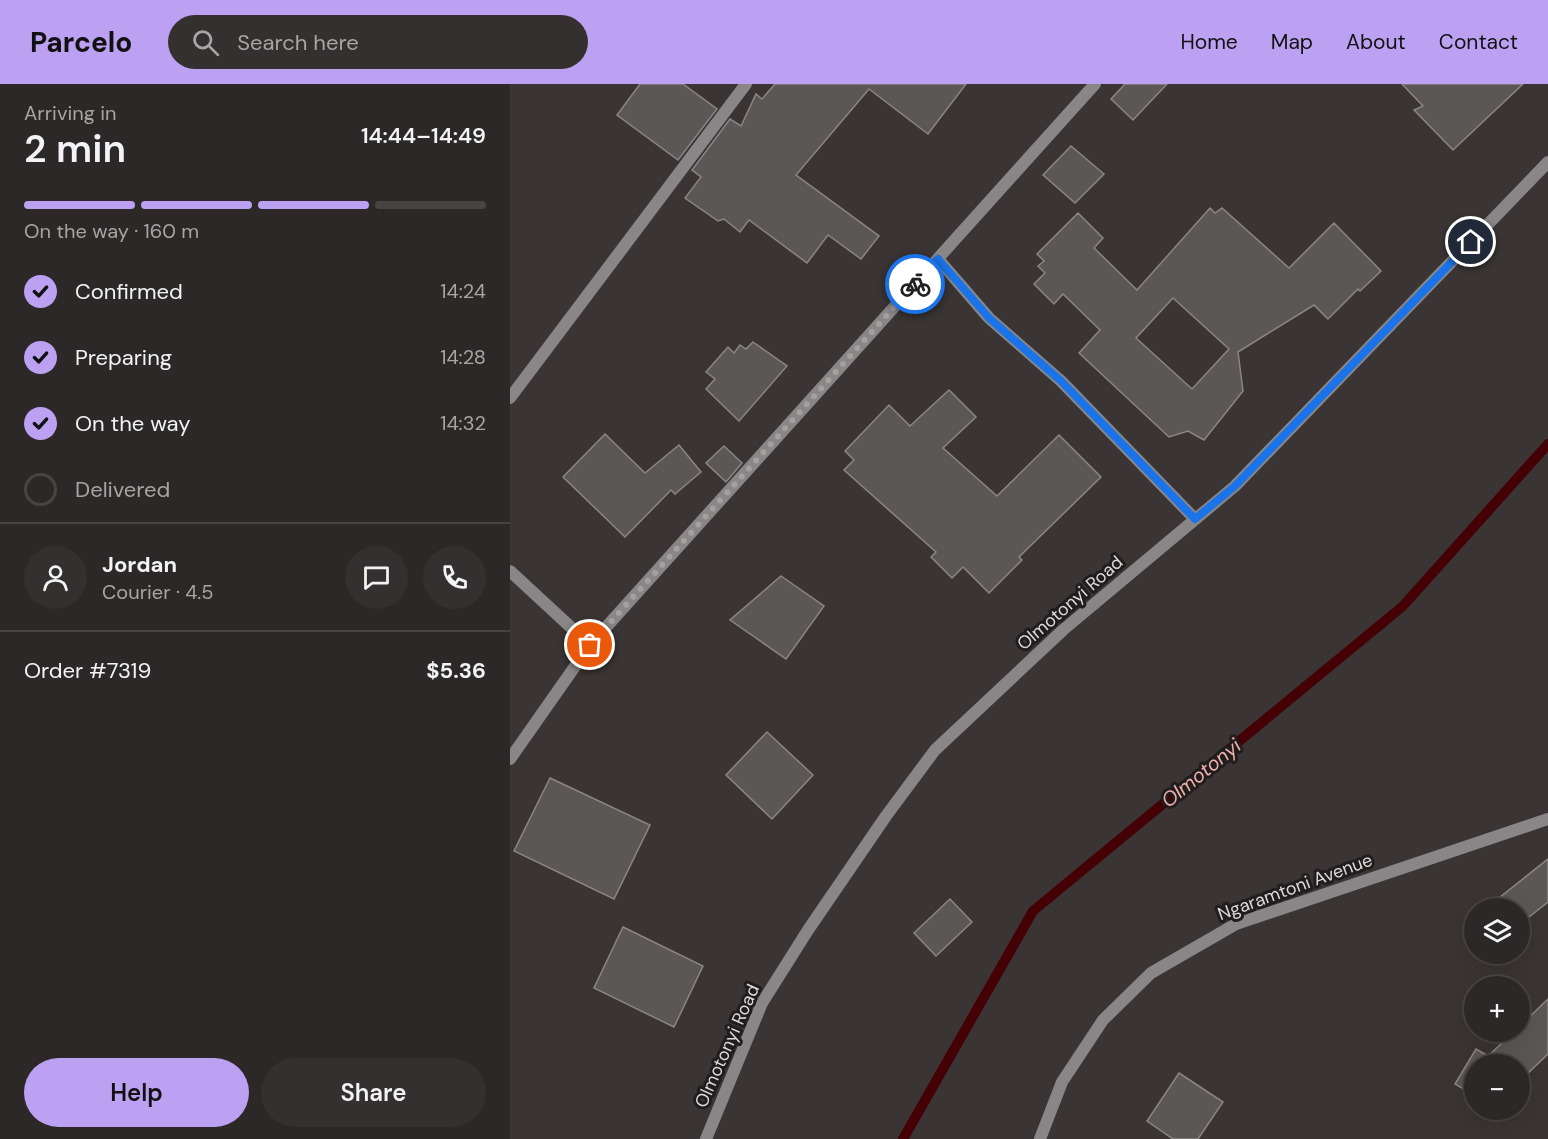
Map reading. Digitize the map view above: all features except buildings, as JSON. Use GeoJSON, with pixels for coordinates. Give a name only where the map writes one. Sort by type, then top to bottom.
{"type":"FeatureCollection","features":[{"type":"Feature","properties":{"kind":"street"},"geometry":{"type":"LineString","coordinates":[[510,398],[746,84]]}},
{"type":"Feature","properties":{"kind":"street"},"geometry":{"type":"LineString","coordinates":[[510,759],[590,645],[1095,84]]}},
{"type":"Feature","properties":{"kind":"street","name":"Olmotonyi Road"},"geometry":{"type":"LineString","coordinates":[[706,1139],[762,1003],[821,911],[886,816],[935,750],[1063,630],[1235,486],[1548,162]]}},
{"type":"Feature","properties":{"kind":"street"},"geometry":{"type":"LineString","coordinates":[[938,259],[989,318],[1061,381],[1195,519]]}},
{"type":"Feature","properties":{"kind":"street"},"geometry":{"type":"LineString","coordinates":[[510,571],[590,645]]}},
{"type":"Feature","properties":{"kind":"street","name":"Ngaramtoni Avenue"},"geometry":{"type":"LineString","coordinates":[[1040,1139],[1062,1082],[1102,1020],[1151,973],[1236,924],[1548,819]]}},
{"type":"Feature","properties":{"kind":"waterway","name":"Olmotonyi"},"geometry":{"type":"LineString","coordinates":[[903,1139],[1033,911],[1403,606],[1548,444]]}},
{"type":"Feature","properties":{"kind":"way so far"},"geometry":{"type":"LineString","coordinates":[[590,645],[915,284]]}},
{"type":"Feature","properties":{"kind":"route"},"geometry":{"type":"LineString","coordinates":[[915,284],[938,259],[989,318],[1061,381],[1195,519],[1235,486],[1471,242]]}}]}
